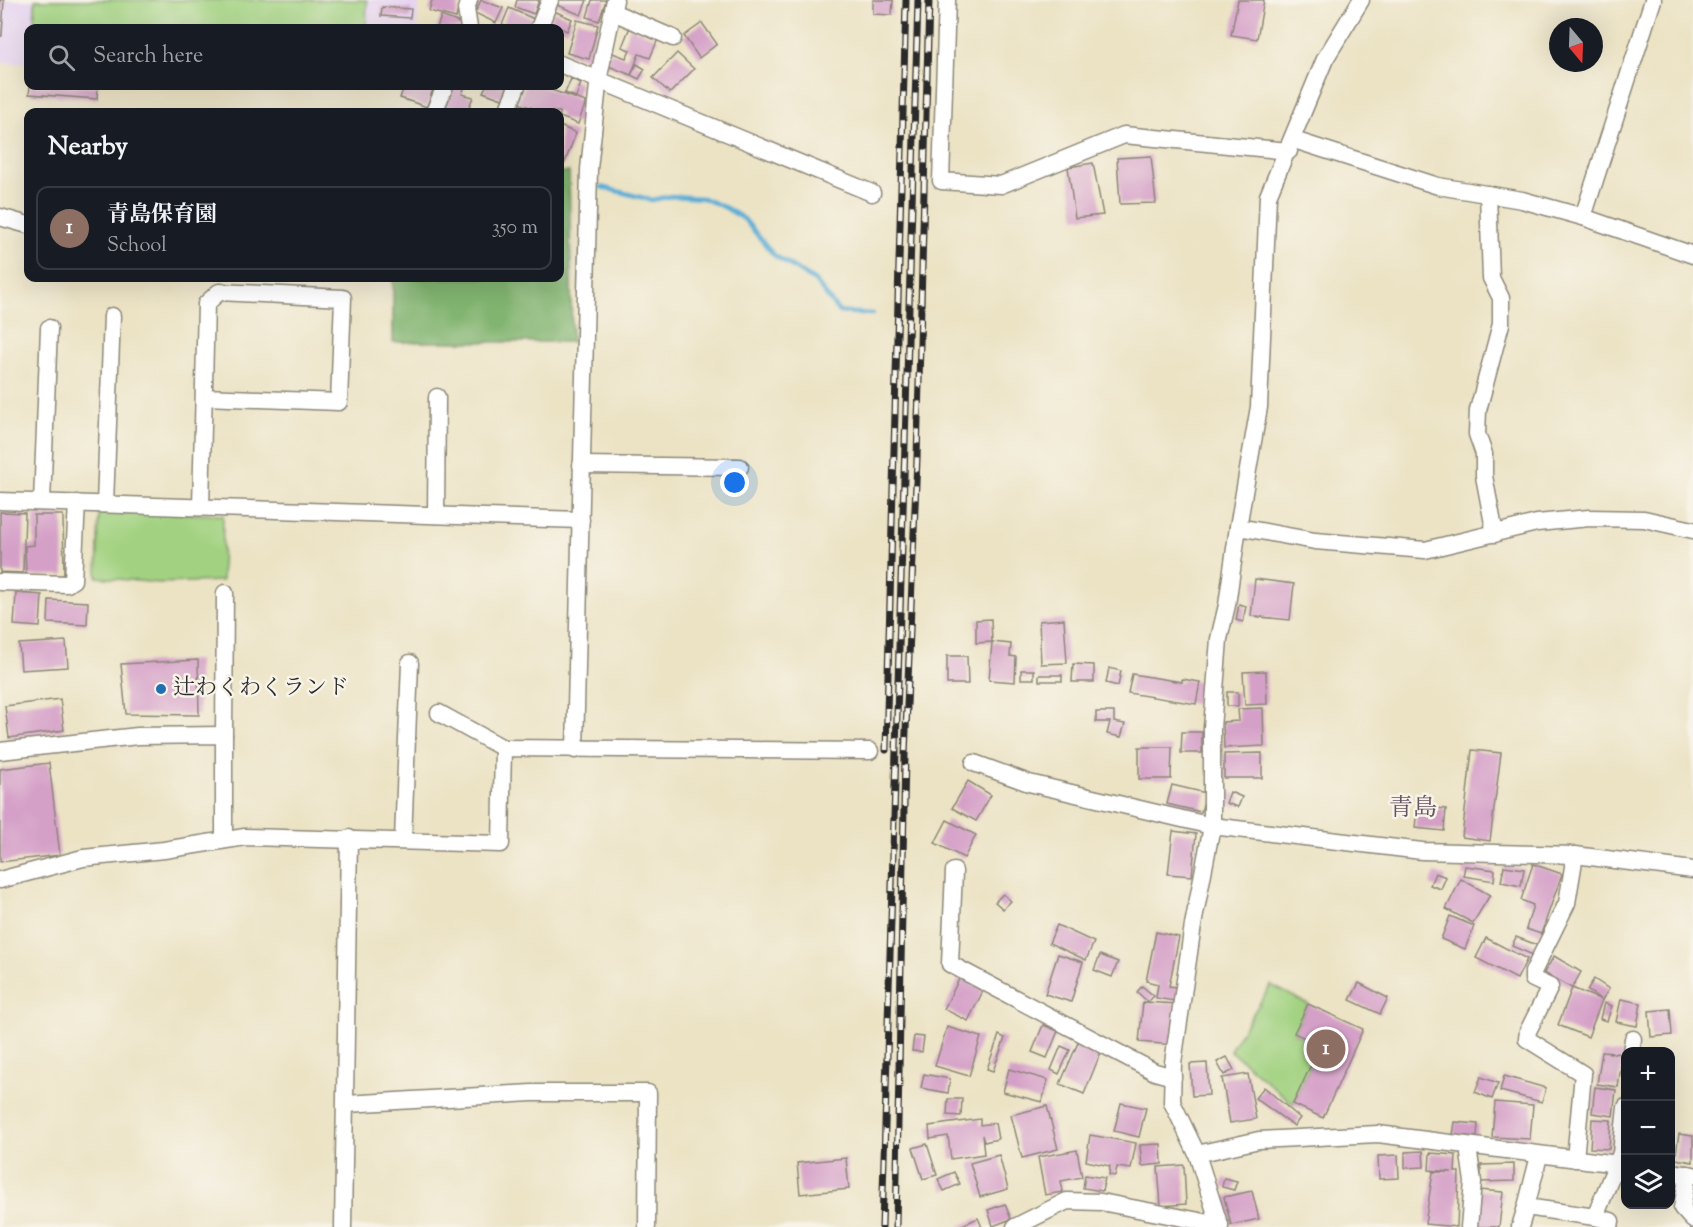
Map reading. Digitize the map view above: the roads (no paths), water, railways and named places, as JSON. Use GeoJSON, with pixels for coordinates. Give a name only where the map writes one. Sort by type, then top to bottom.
{"type":"FeatureCollection","features":[{"type":"Feature","properties":{"kind":"street"},"geometry":{"type":"LineString","coordinates":[[468,24],[466,9],[469,0]]}},
{"type":"Feature","properties":{"kind":"street"},"geometry":{"type":"LineString","coordinates":[[541,24],[550,0]]}},
{"type":"Feature","properties":{"kind":"street"},"geometry":{"type":"LineString","coordinates":[[947,0],[941,181],[1001,185],[1124,135],[1291,146],[1438,186],[1522,200],[1583,217],[1693,255]]}},
{"type":"Feature","properties":{"kind":"street"},"geometry":{"type":"LineString","coordinates":[[1015,1227],[1067,1201],[1101,1202],[1220,1226],[1197,1154],[1172,1102],[1173,1077],[1193,925],[1212,826],[1212,728],[1219,639],[1227,605],[1259,407],[1268,196],[1291,146],[1325,59],[1361,0]]}},
{"type":"Feature","properties":{"kind":"street"},"geometry":{"type":"LineString","coordinates":[[1583,217],[1653,0]]}},
{"type":"Feature","properties":{"kind":"street"},"geometry":{"type":"LineString","coordinates":[[575,750],[589,169],[599,79],[614,6],[674,38]]}},
{"type":"Feature","properties":{"kind":"street"},"geometry":{"type":"LineString","coordinates":[[564,66],[872,193]]}},
{"type":"Feature","properties":{"kind":"street"},"geometry":{"type":"LineString","coordinates":[[436,108],[443,90]]}},
{"type":"Feature","properties":{"kind":"street"},"geometry":{"type":"LineString","coordinates":[[509,108],[515,90]]}},
{"type":"Feature","properties":{"kind":"street"},"geometry":{"type":"LineString","coordinates":[[1488,194],[1491,278],[1501,298],[1501,324],[1478,410],[1477,434],[1484,454],[1484,476],[1496,534]]}},
{"type":"Feature","properties":{"kind":"street"},"geometry":{"type":"LineString","coordinates":[[0,217],[24,224]]}},
{"type":"Feature","properties":{"kind":"street"},"geometry":{"type":"LineString","coordinates":[[201,506],[206,304],[219,292],[343,298],[339,402],[204,397]]}},
{"type":"Feature","properties":{"kind":"street"},"geometry":{"type":"LineString","coordinates":[[105,504],[112,316]]}},
{"type":"Feature","properties":{"kind":"street"},"geometry":{"type":"LineString","coordinates":[[42,502],[49,328]]}},
{"type":"Feature","properties":{"kind":"street"},"geometry":{"type":"LineString","coordinates":[[436,515],[437,397]]}},
{"type":"Feature","properties":{"kind":"street"},"geometry":{"type":"LineString","coordinates":[[581,465],[740,467]]}},
{"type":"Feature","properties":{"kind":"street"},"geometry":{"type":"LineString","coordinates":[[0,501],[581,520]]}},
{"type":"Feature","properties":{"kind":"street"},"geometry":{"type":"LineString","coordinates":[[0,582],[67,584],[73,579],[77,503]]}},
{"type":"Feature","properties":{"kind":"street"},"geometry":{"type":"LineString","coordinates":[[1238,527],[1315,541],[1425,550],[1537,523],[1589,518],[1644,519],[1693,530]]}},
{"type":"Feature","properties":{"kind":"street"},"geometry":{"type":"LineString","coordinates":[[224,840],[225,593]]}},
{"type":"Feature","properties":{"kind":"street"},"geometry":{"type":"LineString","coordinates":[[403,840],[410,663]]}},
{"type":"Feature","properties":{"kind":"street"},"geometry":{"type":"LineString","coordinates":[[439,713],[503,748],[870,751]]}},
{"type":"Feature","properties":{"kind":"street"},"geometry":{"type":"LineString","coordinates":[[0,751],[138,736],[224,735]]}},
{"type":"Feature","properties":{"kind":"street"},"geometry":{"type":"LineString","coordinates":[[0,880],[83,858],[245,837],[349,838],[501,844],[503,748]]}},
{"type":"Feature","properties":{"kind":"street"},"geometry":{"type":"LineString","coordinates":[[974,763],[1029,783],[1212,826],[1422,851],[1575,855],[1693,870]]}},
{"type":"Feature","properties":{"kind":"street"},"geometry":{"type":"LineString","coordinates":[[343,1227],[349,838]]}},
{"type":"Feature","properties":{"kind":"street"},"geometry":{"type":"LineString","coordinates":[[1575,855],[1567,903],[1533,972],[1533,979],[1550,987],[1528,1031],[1527,1039],[1583,1074],[1575,1159]]}},
{"type":"Feature","properties":{"kind":"street"},"geometry":{"type":"LineString","coordinates":[[954,871],[950,964],[1155,1072],[1173,1077]]}},
{"type":"Feature","properties":{"kind":"street"},"geometry":{"type":"LineString","coordinates":[[346,1104],[532,1093],[648,1093],[647,1227]]}},
{"type":"Feature","properties":{"kind":"street"},"geometry":{"type":"LineString","coordinates":[[1197,1154],[1259,1140],[1378,1134],[1539,1156],[1620,1164],[1594,1217]]}},
{"type":"Feature","properties":{"kind":"street"},"geometry":{"type":"LineString","coordinates":[[1468,1147],[1473,1182],[1469,1227]]}},
{"type":"Feature","properties":{"kind":"street"},"geometry":{"type":"LineString","coordinates":[[1520,1227],[1539,1156]]}},
{"type":"Feature","properties":{"kind":"street"},"geometry":{"type":"LineString","coordinates":[[1675,1173],[1691,1175],[1682,1208],[1693,1220]]}},
{"type":"Feature","properties":{"kind":"street"},"geometry":{"type":"LineString","coordinates":[[1526,1207],[1611,1221],[1610,1227]]}},
{"type":"Feature","properties":{"kind":"waterway"},"geometry":{"type":"LineString","coordinates":[[601,187],[652,200],[671,196],[703,198],[726,208],[744,219],[774,255],[815,281],[839,312],[873,314]]}},
{"type":"Feature","properties":{"kind":"railway"},"geometry":{"type":"LineString","coordinates":[[886,750],[906,0]]}},
{"type":"Feature","properties":{"kind":"railway"},"geometry":{"type":"LineString","coordinates":[[882,1227],[918,0]]}},
{"type":"Feature","properties":{"kind":"railway"},"geometry":{"type":"LineString","coordinates":[[896,1227],[905,755],[917,458],[929,0]]}},
{"type":"Feature","properties":{"kind":"place","name":"辻わくわくランド"},"geometry":{"type":"Point","coordinates":[161,689]}},
{"type":"Feature","properties":{"kind":"place","name":"青島保育園"},"geometry":{"type":"Point","coordinates":[1326,1049]}},
{"type":"Feature","properties":{"kind":"district","name":"青島"},"geometry":{"type":"Point","coordinates":[1413,809]}}]}
